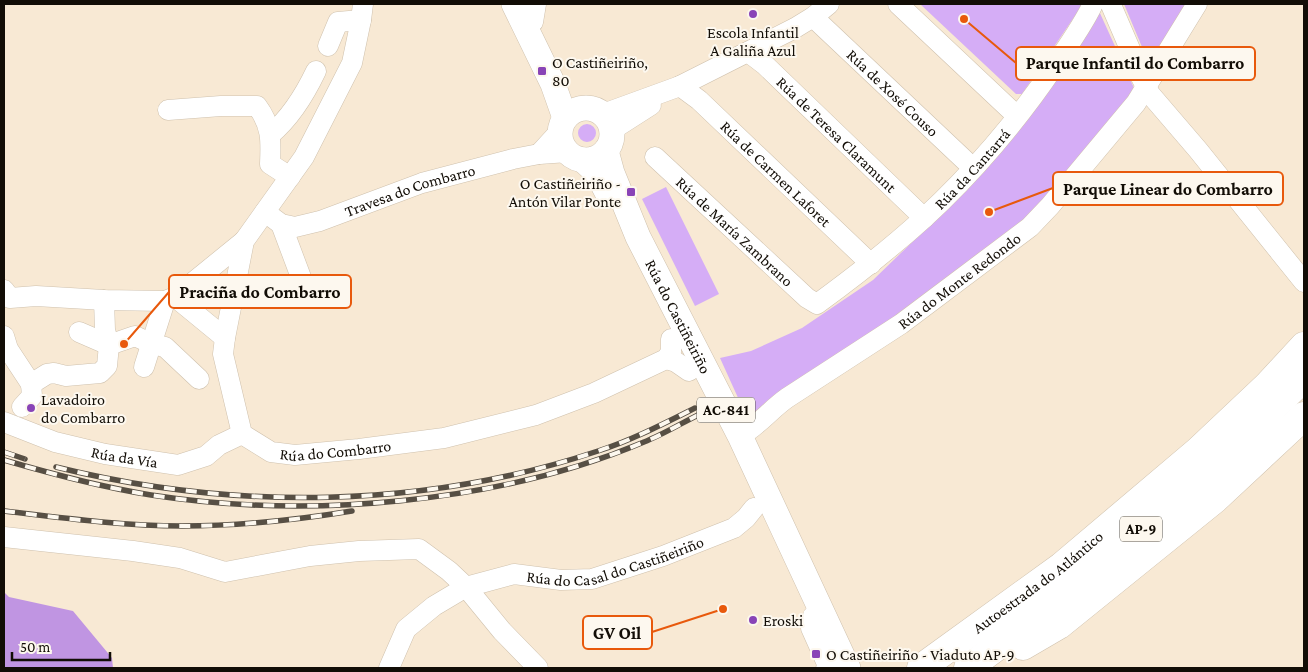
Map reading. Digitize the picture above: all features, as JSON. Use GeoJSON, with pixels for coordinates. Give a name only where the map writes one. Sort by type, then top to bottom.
{"type":"FeatureCollection","features":[{"type":"Feature","properties":{"kind":"highway"},"geometry":{"type":"LineString","coordinates":[[1123,514],[1304,334]]}},
{"type":"Feature","properties":{"kind":"highway","name":"Autoestrada do Atlántico"},"geometry":{"type":"LineString","coordinates":[[921,668],[1062,566],[1198,451],[1267,386],[1304,346]]}},
{"type":"Feature","properties":{"kind":"highway","name":"Autoestrada do Atlántico"},"geometry":{"type":"LineString","coordinates":[[968,668],[1038,616],[1180,496],[1304,378]]}},
{"type":"Feature","properties":{"kind":"highway"},"geometry":{"type":"LineString","coordinates":[[985,668],[1059,625],[1215,499],[1304,416]]}},
{"type":"Feature","properties":{"kind":"main road","name":"Rúa do Castiñeiriño"},"geometry":{"type":"LineString","coordinates":[[514,4],[553,84],[612,173],[638,237],[740,436],[834,668]]}},
{"type":"Feature","properties":{"kind":"main road","name":"Rúa do Castiñeiriño"},"geometry":{"type":"LineString","coordinates":[[531,10],[560,70],[585,133],[593,169],[604,186],[813,616],[834,668]]}},
{"type":"Feature","properties":{"kind":"street","name":"Travesa do Combarro"},"geometry":{"type":"LineString","coordinates":[[281,224],[295,227],[320,221],[422,183],[539,154],[789,32],[814,17],[829,4]]}},
{"type":"Feature","properties":{"kind":"street"},"geometry":{"type":"LineString","coordinates":[[898,4],[1017,116]]}},
{"type":"Feature","properties":{"kind":"street"},"geometry":{"type":"LineString","coordinates":[[1105,4],[1142,79],[1300,277]]}},
{"type":"Feature","properties":{"kind":"street","name":"Rúa da Cantarrá"},"geometry":{"type":"LineString","coordinates":[[817,304],[871,264],[924,218],[973,168],[1017,116],[1058,60],[1105,4]]}},
{"type":"Feature","properties":{"kind":"street","name":"Rúa do Monte Redondo"},"geometry":{"type":"LineString","coordinates":[[740,436],[750,431],[787,398],[901,324],[1019,236],[1039,218],[1136,103],[1142,79],[1172,44],[1197,4]]}},
{"type":"Feature","properties":{"kind":"street"},"geometry":{"type":"LineString","coordinates":[[328,46],[338,22],[362,12]]}},
{"type":"Feature","properties":{"kind":"street"},"geometry":{"type":"LineString","coordinates":[[144,367],[170,299],[244,241],[304,157],[352,64],[362,12]]}},
{"type":"Feature","properties":{"kind":"street","name":"Rúa de Xosé Couso"},"geometry":{"type":"LineString","coordinates":[[814,17],[973,168]]}},
{"type":"Feature","properties":{"kind":"street","name":"Rúa de Teresa Claramunt"},"geometry":{"type":"LineString","coordinates":[[748,52],[772,72],[924,218]]}},
{"type":"Feature","properties":{"kind":"street"},"geometry":{"type":"LineString","coordinates":[[271,134],[285,120],[310,85],[316,72]]}},
{"type":"Feature","properties":{"kind":"street","name":"Rúa de Carmen Laforet"},"geometry":{"type":"LineString","coordinates":[[680,86],[698,100],[871,264]]}},
{"type":"Feature","properties":{"kind":"street"},"geometry":{"type":"LineString","coordinates":[[168,110],[222,106],[257,106],[264,114],[271,134],[270,164],[290,177]]}},
{"type":"Feature","properties":{"kind":"street","name":"Rúa de María Zambrano"},"geometry":{"type":"LineString","coordinates":[[654,157],[807,298],[817,304]]}},
{"type":"Feature","properties":{"kind":"street"},"geometry":{"type":"LineString","coordinates":[[265,212],[281,224],[302,280]]}},
{"type":"Feature","properties":{"kind":"street"},"geometry":{"type":"LineString","coordinates":[[242,434],[223,354],[244,241]]}},
{"type":"Feature","properties":{"kind":"street"},"geometry":{"type":"LineString","coordinates":[[6,299],[36,296],[104,300],[170,299],[225,338]]}},
{"type":"Feature","properties":{"kind":"street"},"geometry":{"type":"LineString","coordinates":[[30,384],[54,372],[66,376],[100,374],[107,366],[109,346],[104,300]]}},
{"type":"Feature","properties":{"kind":"street"},"geometry":{"type":"LineString","coordinates":[[79,332],[109,346],[135,336],[152,344],[165,347],[199,379]]}},
{"type":"Feature","properties":{"kind":"street"},"geometry":{"type":"LineString","coordinates":[[4,336],[8,350],[30,384],[32,396],[22,407]]}},
{"type":"Feature","properties":{"kind":"street"},"geometry":{"type":"LineString","coordinates":[[671,339],[671,352],[666,359],[676,362],[689,371]]}},
{"type":"Feature","properties":{"kind":"street","name":"Rúa do Combarro"},"geometry":{"type":"LineString","coordinates":[[242,434],[271,452],[295,455],[444,438],[536,415],[594,393],[666,359]]}},
{"type":"Feature","properties":{"kind":"street","name":"Rúa da Vía"},"geometry":{"type":"LineString","coordinates":[[4,422],[55,442],[105,454],[178,465],[206,456],[219,445],[242,434]]}},
{"type":"Feature","properties":{"kind":"street","name":"Rúa do Casal do Castiñeiriño"},"geometry":{"type":"LineString","coordinates":[[390,668],[406,629],[434,606],[466,587],[514,574],[561,580],[592,580],[663,556],[758,517]]}},
{"type":"Feature","properties":{"kind":"street"},"geometry":{"type":"LineString","coordinates":[[4,537],[180,558],[224,572],[310,556],[359,551],[419,549],[450,571],[466,587],[502,631],[538,668]]}},
{"type":"Feature","properties":{"kind":"shaded area"},"geometry":{"type":"Polygon","coordinates":[[[920,4],[1083,4],[1022,94],[1016,94],[920,4]]]}},
{"type":"Feature","properties":{"kind":"shaded area"},"geometry":{"type":"Polygon","coordinates":[[[1124,4],[1189,4],[1153,58],[1147,59],[1124,4]]]}},
{"type":"Feature","properties":{"kind":"shaded area"},"geometry":{"type":"Polygon","coordinates":[[[1099,11],[1134,88],[1130,98],[1019,230],[749,422],[720,358],[751,351],[802,328],[873,280],[962,194],[1099,11]]]}},
{"type":"Feature","properties":{"kind":"shaded area"},"geometry":{"type":"Polygon","coordinates":[[[587,124],[593,127],[596,133],[593,139],[587,142],[581,139],[578,133],[581,127],[587,124]]]}},
{"type":"Feature","properties":{"kind":"shaded area"},"geometry":{"type":"Polygon","coordinates":[[[666,187],[719,294],[695,306],[642,199],[666,187]]]}},
{"type":"Feature","properties":{"kind":"shaded area"},"geometry":{"type":"Polygon","coordinates":[[[4,592],[9,597],[73,611],[112,658],[113,668],[4,668],[4,592]]]}},
{"type":"Feature","properties":{"kind":"railway"},"geometry":{"type":"LineString","coordinates":[[56,467],[123,481],[191,491],[260,497],[328,497],[397,493],[465,484],[532,470],[611,447],[695,408]]}},
{"type":"Feature","properties":{"kind":"railway"},"geometry":{"type":"LineString","coordinates":[[4,460],[114,488],[151,495],[211,502],[273,506],[401,501],[465,492],[527,480],[587,463],[644,442],[698,415]]}},
{"type":"Feature","properties":{"kind":"railway"},"geometry":{"type":"LineString","coordinates":[[4,452],[25,459]]}},
{"type":"Feature","properties":{"kind":"railway"},"geometry":{"type":"LineString","coordinates":[[4,511],[70,519],[160,526],[267,522],[352,511]]}},
{"type":"Feature","properties":{"kind":"place","name":"Escola Infantil A Galiña Azul"},"geometry":{"type":"Point","coordinates":[753,14]}},
{"type":"Feature","properties":{"kind":"place","name":"Parque Infantil do Combarro"},"geometry":{"type":"Point","coordinates":[964,19]}},
{"type":"Feature","properties":{"kind":"place","name":"O Castiñeiriño, 80"},"geometry":{"type":"Point","coordinates":[542,71]}},
{"type":"Feature","properties":{"kind":"place","name":"O Castiñeiriño - Antón Vilar Ponte"},"geometry":{"type":"Point","coordinates":[631,192]}},
{"type":"Feature","properties":{"kind":"place","name":"Parque Linear do Combarro"},"geometry":{"type":"Point","coordinates":[989,212]}},
{"type":"Feature","properties":{"kind":"place","name":"Praciña do Combarro"},"geometry":{"type":"Point","coordinates":[124,344]}},
{"type":"Feature","properties":{"kind":"place","name":"Lavadoiro do Combarro"},"geometry":{"type":"Point","coordinates":[31,408]}},
{"type":"Feature","properties":{"kind":"place","name":"GV Oil"},"geometry":{"type":"Point","coordinates":[723,609]}},
{"type":"Feature","properties":{"kind":"place","name":"Eroski"},"geometry":{"type":"Point","coordinates":[753,620]}},
{"type":"Feature","properties":{"kind":"place","name":"O Castiñeiriño - Viaduto AP-9"},"geometry":{"type":"Point","coordinates":[816,654]}}]}
